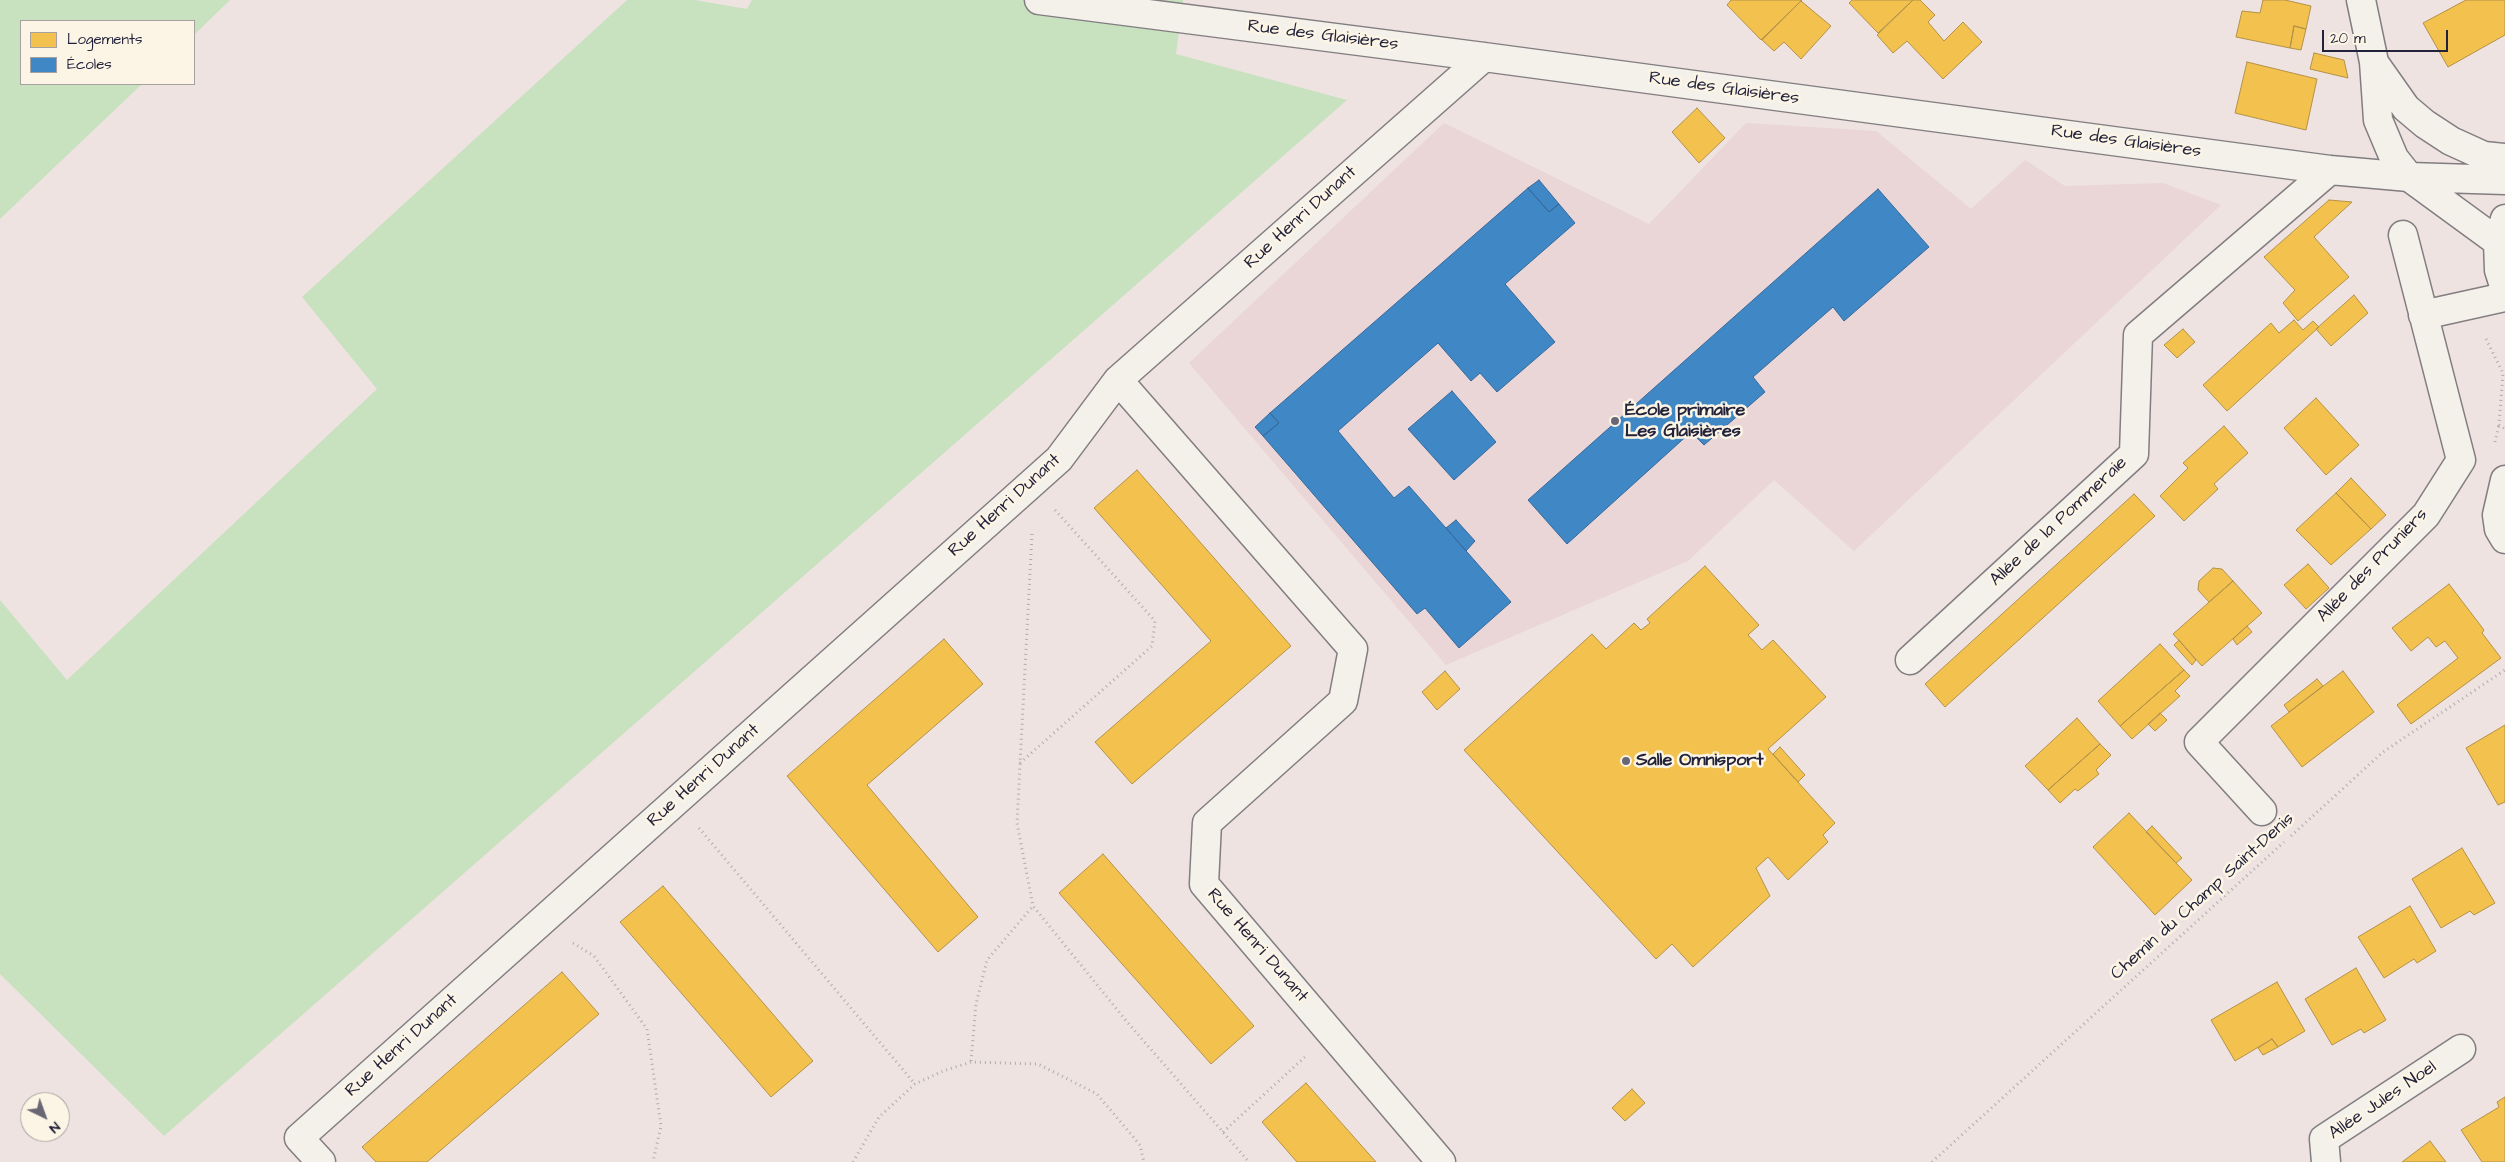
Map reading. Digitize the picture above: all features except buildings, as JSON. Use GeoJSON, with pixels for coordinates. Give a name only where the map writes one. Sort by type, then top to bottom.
{"type":"FeatureCollection","features":[{"type":"Feature","properties":{"kind":"street","name":"Rue des Glaisières"},"geometry":{"type":"LineString","coordinates":[[1040,0],[1484,56],[2330,170],[2505,180]]}},
{"type":"Feature","properties":{"kind":"street"},"geometry":{"type":"LineString","coordinates":[[2361,0],[2374,62],[2378,120],[2394,158],[2409,176],[2502,230],[2499,270],[2505,289]]}},
{"type":"Feature","properties":{"kind":"street","name":"Rue Henri Dunant"},"geometry":{"type":"LineString","coordinates":[[321,1162],[299,1138],[1060,459],[1118,380],[1484,56]]}},
{"type":"Feature","properties":{"kind":"street"},"geometry":{"type":"LineString","coordinates":[[2374,62],[2406,108],[2425,124],[2451,141],[2484,156],[2505,158]]}},
{"type":"Feature","properties":{"kind":"street","name":"Allée de la Pommeraie"},"geometry":{"type":"LineString","coordinates":[[1910,660],[2134,454],[2138,335],[2330,170]]}},
{"type":"Feature","properties":{"kind":"street","name":"Allée des Pruniers"},"geometry":{"type":"LineString","coordinates":[[2262,811],[2199,742],[2426,515],[2461,460],[2403,235]]}},
{"type":"Feature","properties":{"kind":"street"},"geometry":{"type":"LineString","coordinates":[[2423,315],[2505,297]]}},
{"type":"Feature","properties":{"kind":"street","name":"Rue Henri Dunant"},"geometry":{"type":"LineString","coordinates":[[1118,380],[1353,649],[1343,701],[1207,824],[1204,884],[1442,1162]]}},
{"type":"Feature","properties":{"kind":"street"},"geometry":{"type":"LineString","coordinates":[[2501,527],[2505,480]]}},
{"type":"Feature","properties":{"kind":"street","name":"Allée Jules Noel"},"geometry":{"type":"LineString","coordinates":[[2326,1162],[2324,1139],[2461,1049]]}},
{"type":"Feature","properties":{"kind":"path"},"geometry":{"type":"LineString","coordinates":[[1020,764],[1152,646],[1155,621],[1032,483]]}},
{"type":"Feature","properties":{"kind":"path"},"geometry":{"type":"LineString","coordinates":[[1032,483],[1032,555],[1017,823],[1033,906],[1128,1023],[1249,1162]]}},
{"type":"Feature","properties":{"kind":"path","name":"Chemin du Champ Saint-Denis"},"geometry":{"type":"LineString","coordinates":[[1932,1162],[2383,752],[2505,670]]}},
{"type":"Feature","properties":{"kind":"path"},"geometry":{"type":"LineString","coordinates":[[676,801],[915,1084]]}},
{"type":"Feature","properties":{"kind":"path"},"geometry":{"type":"LineString","coordinates":[[972,1062],[976,1004],[987,960],[1033,906]]}},
{"type":"Feature","properties":{"kind":"path"},"geometry":{"type":"LineString","coordinates":[[541,922],[594,956],[647,1029],[661,1126],[653,1162]]}},
{"type":"Feature","properties":{"kind":"path"},"geometry":{"type":"LineString","coordinates":[[1223,1132],[1332,1033]]}},
{"type":"Feature","properties":{"kind":"path"},"geometry":{"type":"LineString","coordinates":[[853,1162],[879,1117],[915,1084],[943,1071],[972,1062],[1038,1064],[1097,1094],[1140,1145],[1144,1162]]}},
{"type":"Feature","properties":{"kind":"shaded area","name":"École primaire Les Glaisières"},"geometry":{"type":"Polygon","coordinates":[[[1444,123],[1649,224],[1746,123],[1876,131],[1971,209],[2025,160],[2065,186],[2163,183],[2221,205],[1854,551],[1774,480],[1688,561],[1446,665],[1189,363],[1444,123]]]}},
{"type":"Feature","properties":{"kind":"green space"},"geometry":{"type":"Polygon","coordinates":[[[0,0],[230,0],[195,34],[195,20],[20,20],[20,85],[141,85],[0,219],[0,0]]]}},
{"type":"Feature","properties":{"kind":"green space"},"geometry":{"type":"Polygon","coordinates":[[[627,0],[695,0],[747,9],[752,0],[1183,0],[1176,54],[1347,100],[164,1136],[0,974],[0,600],[67,680],[377,389],[302,297],[627,0]]]}},
{"type":"Feature","properties":{"kind":"place","name":"École primaire Les Glaisières"},"geometry":{"type":"Point","coordinates":[1615,421]}},
{"type":"Feature","properties":{"kind":"place","name":"Salle Omnisport"},"geometry":{"type":"Point","coordinates":[1626,761]}}]}
